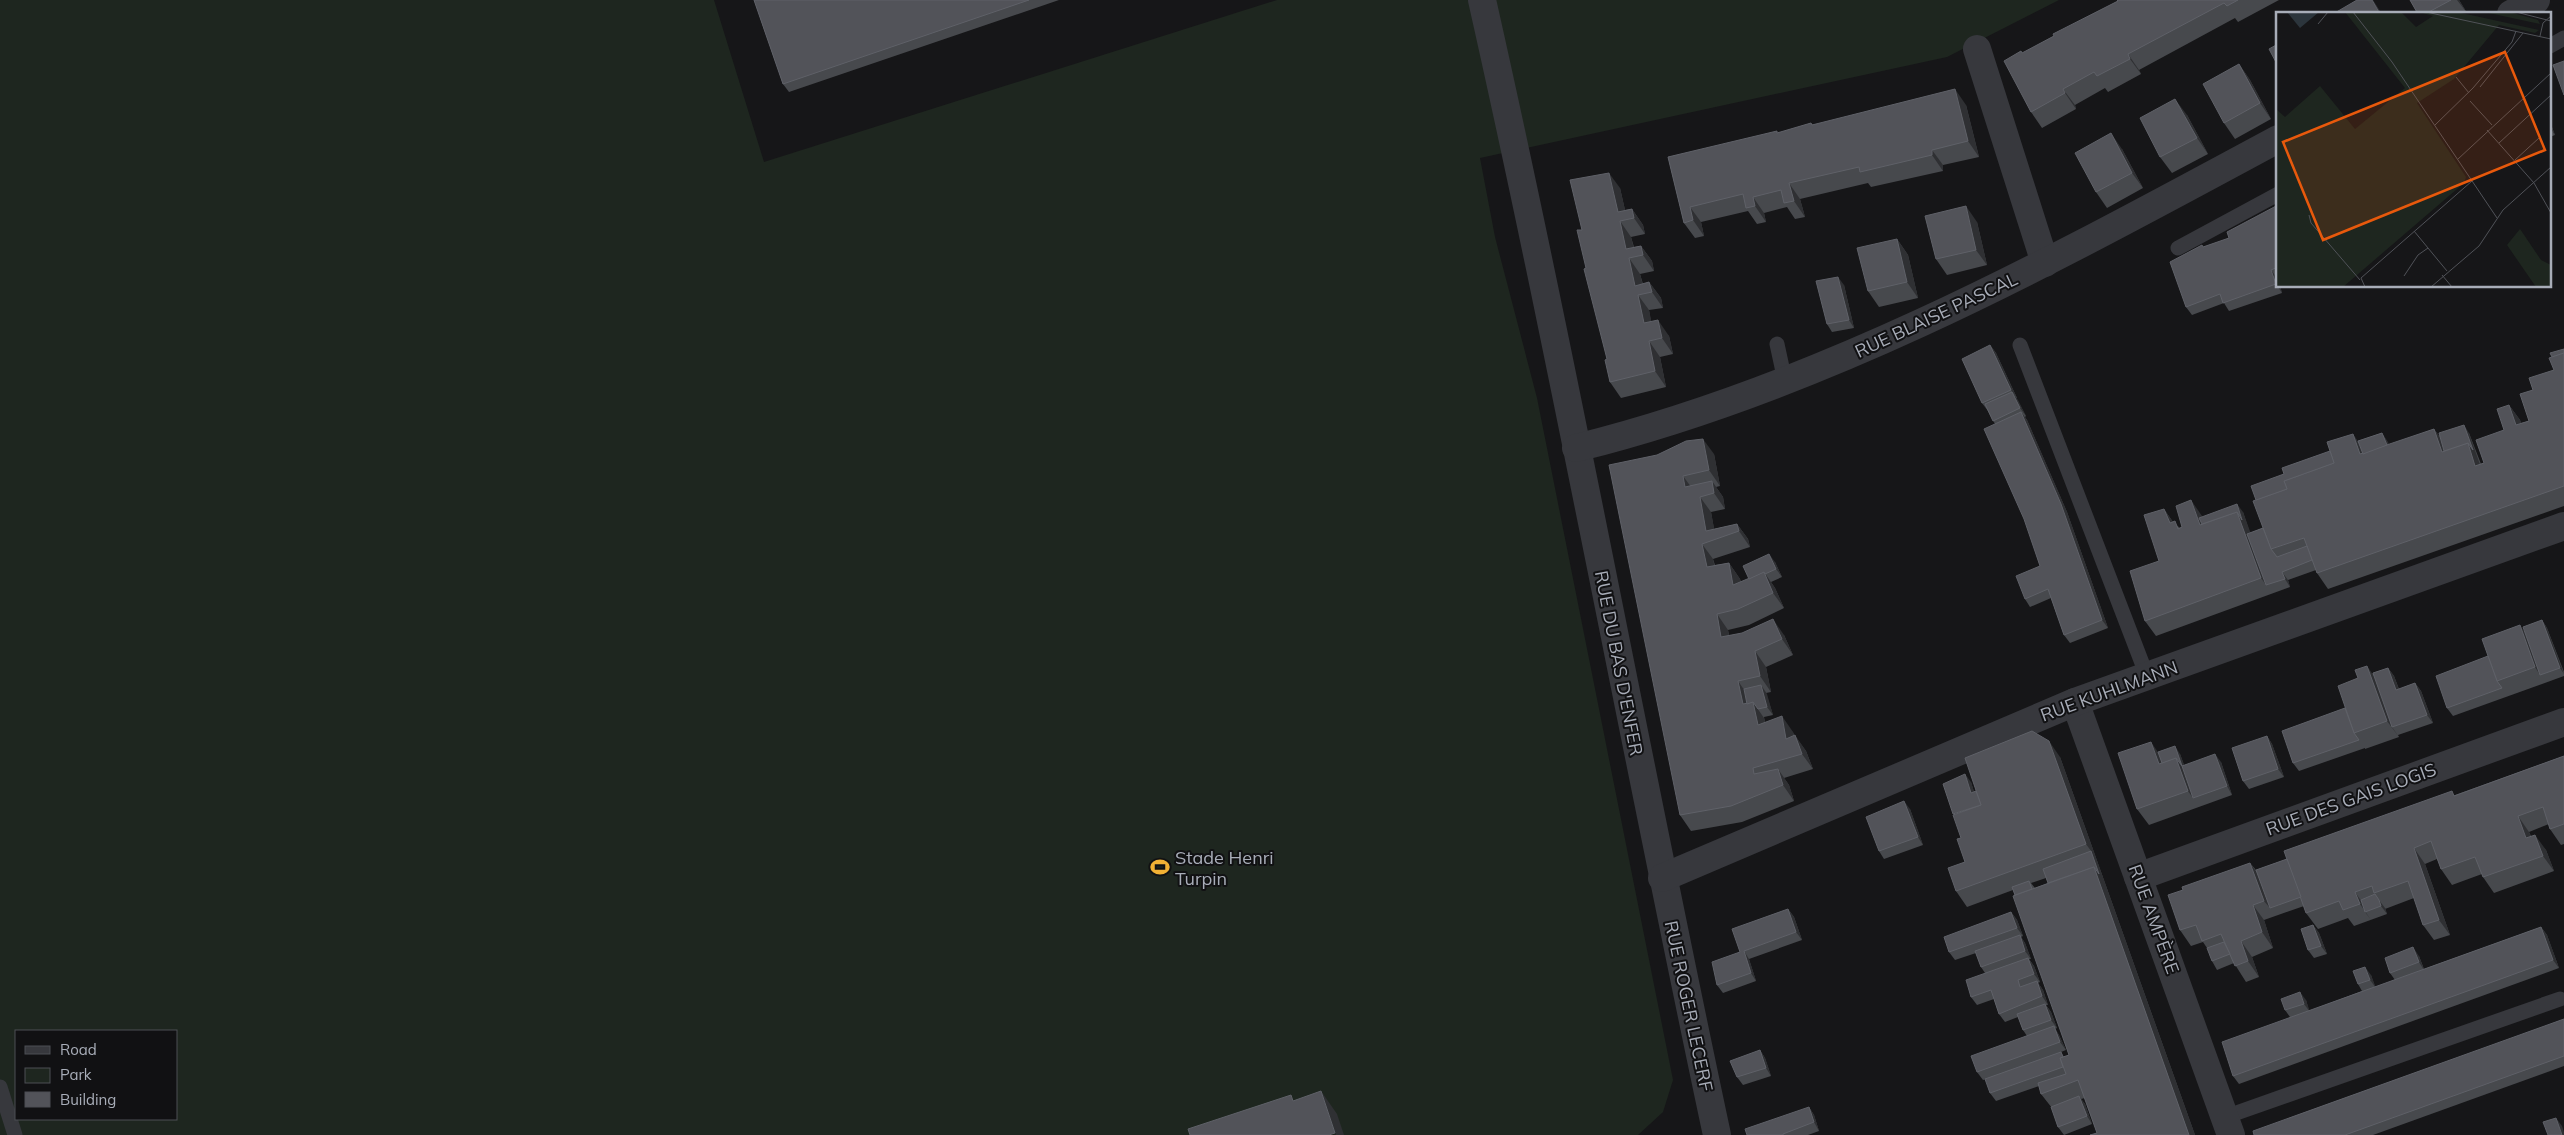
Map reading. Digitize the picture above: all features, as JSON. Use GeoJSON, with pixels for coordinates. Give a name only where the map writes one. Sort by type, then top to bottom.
{"type":"FeatureCollection","features":[{"type":"Feature","properties":{"kind":"street","name":"RUE DU BAS D'ENFER"},"geometry":{"type":"LineString","coordinates":[[1482,0],[1550,306],[1576,448],[1662,878]]}},
{"type":"Feature","properties":{"kind":"street"},"geometry":{"type":"LineString","coordinates":[[2515,12],[2536,0]]}},
{"type":"Feature","properties":{"kind":"street"},"geometry":{"type":"LineString","coordinates":[[1977,49],[2045,263]]}},
{"type":"Feature","properties":{"kind":"street","name":"RUE BLAISE PASCAL"},"geometry":{"type":"LineString","coordinates":[[1576,448],[1662,426],[1853,355],[2045,263],[2276,140]]}},
{"type":"Feature","properties":{"kind":"street","name":"RUE KUHLMANN"},"geometry":{"type":"LineString","coordinates":[[1662,878],[2076,702],[2564,526]]}},
{"type":"Feature","properties":{"kind":"street","name":"RUE AMPÈRE"},"geometry":{"type":"LineString","coordinates":[[2076,702],[2228,1126]]}},
{"type":"Feature","properties":{"kind":"street","name":"RUE DES GAIS LOGIS"},"geometry":{"type":"LineString","coordinates":[[2138,877],[2564,722]]}},
{"type":"Feature","properties":{"kind":"street","name":"RUE ROGER LECERF"},"geometry":{"type":"LineString","coordinates":[[1662,878],[1717,1135]]}},
{"type":"Feature","properties":{"kind":"lane"},"geometry":{"type":"LineString","coordinates":[[2552,45],[2564,38]]}},
{"type":"Feature","properties":{"kind":"lane"},"geometry":{"type":"LineString","coordinates":[[2178,248],[2276,195]]}},
{"type":"Feature","properties":{"kind":"lane"},"geometry":{"type":"LineString","coordinates":[[1777,344],[1785,381]]}},
{"type":"Feature","properties":{"kind":"lane"},"geometry":{"type":"LineString","coordinates":[[2020,345],[2147,676]]}},
{"type":"Feature","properties":{"kind":"lane"},"geometry":{"type":"LineString","coordinates":[[2228,1126],[2560,998]]}},
{"type":"Feature","properties":{"kind":"lane"},"geometry":{"type":"LineString","coordinates":[[0,1087],[15,1135]]}},
{"type":"Feature","properties":{"kind":"green space"},"geometry":{"type":"Polygon","coordinates":[[[0,0],[714,0],[764,162],[1277,0],[2059,0],[1947,57],[1480,158],[1495,237],[1537,398],[1673,1080],[1663,1112],[1638,1135],[0,1135],[0,0]]]}},
{"type":"Feature","properties":{"kind":"building"},"geometry":{"type":"Polygon","coordinates":[[[754,0],[1029,0],[783,84],[754,0]]]}},
{"type":"Feature","properties":{"kind":"building"},"geometry":{"type":"Polygon","coordinates":[[[2117,0],[2238,0],[2227,6],[2224,3],[2128,54],[2130,59],[2097,76],[2094,72],[2063,89],[2065,93],[2031,112],[2004,61],[2054,36],[2053,34],[2117,0]]]}},
{"type":"Feature","properties":{"kind":"building"},"geometry":{"type":"Polygon","coordinates":[[[2357,0],[2372,0],[2379,12],[2336,12],[2357,0]]]}},
{"type":"Feature","properties":{"kind":"building"},"geometry":{"type":"Polygon","coordinates":[[[2410,0],[2451,0],[2429,12],[2417,12],[2410,0]]]}},
{"type":"Feature","properties":{"kind":"building"},"geometry":{"type":"Polygon","coordinates":[[[2276,45],[2276,62],[2269,49],[2276,45]]]}},
{"type":"Feature","properties":{"kind":"building"},"geometry":{"type":"Polygon","coordinates":[[[2564,61],[2564,95],[2553,65],[2564,61]]]}},
{"type":"Feature","properties":{"kind":"building"},"geometry":{"type":"Polygon","coordinates":[[[2239,64],[2260,103],[2224,123],[2203,84],[2239,64]]]}},
{"type":"Feature","properties":{"kind":"building"},"geometry":{"type":"Polygon","coordinates":[[[1955,89],[1968,141],[1932,150],[1932,155],[1860,172],[1859,167],[1789,183],[1794,201],[1784,203],[1781,190],[1753,197],[1755,206],[1746,208],[1743,194],[1690,207],[1693,220],[1684,223],[1668,157],[1777,131],[1777,133],[1811,123],[1812,125],[1955,89]]]}},
{"type":"Feature","properties":{"kind":"building"},"geometry":{"type":"Polygon","coordinates":[[[2175,99],[2197,138],[2160,157],[2140,118],[2175,99]]]}},
{"type":"Feature","properties":{"kind":"building"},"geometry":{"type":"Polygon","coordinates":[[[2111,133],[2132,173],[2096,192],[2075,153],[2111,133]]]}},
{"type":"Feature","properties":{"kind":"building"},"geometry":{"type":"Polygon","coordinates":[[[1609,173],[1618,212],[1632,209],[1634,218],[1620,221],[1626,249],[1641,246],[1643,255],[1629,258],[1635,286],[1649,282],[1652,292],[1638,295],[1644,323],[1658,320],[1662,338],[1649,341],[1655,371],[1610,382],[1605,360],[1607,359],[1584,269],[1586,268],[1577,230],[1582,230],[1570,180],[1609,173]]]}},
{"type":"Feature","properties":{"kind":"building"},"geometry":{"type":"Polygon","coordinates":[[[1966,206],[1976,250],[1936,259],[1925,216],[1966,206]]]}},
{"type":"Feature","properties":{"kind":"building"},"geometry":{"type":"Polygon","coordinates":[[[2276,206],[2276,268],[2271,270],[2276,284],[2223,303],[2220,294],[2186,307],[2170,262],[2202,245],[2203,247],[2229,238],[2227,232],[2276,206]]]}},
{"type":"Feature","properties":{"kind":"building"},"geometry":{"type":"Polygon","coordinates":[[[1897,239],[1907,282],[1868,291],[1857,248],[1897,239]]]}},
{"type":"Feature","properties":{"kind":"building"},"geometry":{"type":"Polygon","coordinates":[[[1838,277],[1849,320],[1827,324],[1816,281],[1838,277]]]}},
{"type":"Feature","properties":{"kind":"building"},"geometry":{"type":"Polygon","coordinates":[[[1990,345],[2011,390],[1982,403],[1962,359],[1990,345]]]}},
{"type":"Feature","properties":{"kind":"building"},"geometry":{"type":"Polygon","coordinates":[[[2564,349],[2564,353],[2552,357],[2550,353],[2564,349]]]}},
{"type":"Feature","properties":{"kind":"building"},"geometry":{"type":"Polygon","coordinates":[[[2564,353],[2564,486],[2317,573],[2304,538],[2271,549],[2253,501],[2287,489],[2284,481],[2334,463],[2327,442],[2353,434],[2360,454],[2434,429],[2442,452],[2468,443],[2475,466],[2484,463],[2476,440],[2504,430],[2497,409],[2509,405],[2516,425],[2529,421],[2520,394],[2533,390],[2529,378],[2554,370],[2549,358],[2564,353]]]}},
{"type":"Feature","properties":{"kind":"building"},"geometry":{"type":"Polygon","coordinates":[[[2012,392],[2020,408],[1993,421],[1985,404],[2012,392]]]}},
{"type":"Feature","properties":{"kind":"building"},"geometry":{"type":"Polygon","coordinates":[[[2021,412],[2061,504],[2102,620],[2064,635],[2048,589],[2025,599],[2016,576],[2040,566],[2024,519],[1984,429],[2021,412]]]}},
{"type":"Feature","properties":{"kind":"building"},"geometry":{"type":"Polygon","coordinates":[[[2464,425],[2473,450],[2468,443],[2444,451],[2439,433],[2464,425]]]}},
{"type":"Feature","properties":{"kind":"building"},"geometry":{"type":"Polygon","coordinates":[[[2382,433],[2387,445],[2363,454],[2358,441],[2382,433]]]}},
{"type":"Feature","properties":{"kind":"building"},"geometry":{"type":"Polygon","coordinates":[[[1703,439],[1709,470],[1683,476],[1685,487],[1712,481],[1714,493],[1700,497],[1706,531],[1737,524],[1739,531],[1702,544],[1707,567],[1729,563],[1733,585],[1764,572],[1773,593],[1738,609],[1717,614],[1721,637],[1742,633],[1773,619],[1782,639],[1755,651],[1760,676],[1738,681],[1743,704],[1753,702],[1758,725],[1782,716],[1786,739],[1795,735],[1802,754],[1753,768],[1754,774],[1778,769],[1783,785],[1731,806],[1680,815],[1609,465],[1657,455],[1686,441],[1703,439]]]}},
{"type":"Feature","properties":{"kind":"building"},"geometry":{"type":"Polygon","coordinates":[[[2330,451],[2334,463],[2284,481],[2287,489],[2256,500],[2251,486],[2284,474],[2282,468],[2330,451]]]}},
{"type":"Feature","properties":{"kind":"building"},"geometry":{"type":"Polygon","coordinates":[[[2191,500],[2200,525],[2237,512],[2261,578],[2145,621],[2130,571],[2159,561],[2144,515],[2164,509],[2170,523],[2175,521],[2178,529],[2182,527],[2176,506],[2191,500]]]}},
{"type":"Feature","properties":{"kind":"building"},"geometry":{"type":"Polygon","coordinates":[[[2237,504],[2242,520],[2237,512],[2202,524],[2199,518],[2237,504]]]}},
{"type":"Feature","properties":{"kind":"building"},"geometry":{"type":"Polygon","coordinates":[[[2263,528],[2271,549],[2277,557],[2307,546],[2312,560],[2282,572],[2285,579],[2266,585],[2247,534],[2263,528]]]}},
{"type":"Feature","properties":{"kind":"building"},"geometry":{"type":"Polygon","coordinates":[[[1769,554],[1776,569],[1749,579],[1743,566],[1769,554]]]}},
{"type":"Feature","properties":{"kind":"building"},"geometry":{"type":"Polygon","coordinates":[[[2542,620],[2560,668],[2540,675],[2523,627],[2542,620]]]}},
{"type":"Feature","properties":{"kind":"building"},"geometry":{"type":"Polygon","coordinates":[[[2520,625],[2535,667],[2497,681],[2482,639],[2520,625]]]}},
{"type":"Feature","properties":{"kind":"building"},"geometry":{"type":"Polygon","coordinates":[[[2488,656],[2497,681],[2502,688],[2447,708],[2436,676],[2488,656]]]}},
{"type":"Feature","properties":{"kind":"building"},"geometry":{"type":"Polygon","coordinates":[[[2367,666],[2387,721],[2354,733],[2338,686],[2358,678],[2355,670],[2367,666]]]}},
{"type":"Feature","properties":{"kind":"building"},"geometry":{"type":"Polygon","coordinates":[[[2388,668],[2396,690],[2415,683],[2427,715],[2392,727],[2373,673],[2388,668]]]}},
{"type":"Feature","properties":{"kind":"building"},"geometry":{"type":"Polygon","coordinates":[[[1761,685],[1767,707],[1758,709],[1753,702],[1747,704],[1744,689],[1761,685]]]}},
{"type":"Feature","properties":{"kind":"building"},"geometry":{"type":"Polygon","coordinates":[[[2345,708],[2354,733],[2359,740],[2293,763],[2282,731],[2345,708]]]}},
{"type":"Feature","properties":{"kind":"building"},"geometry":{"type":"Polygon","coordinates":[[[2032,731],[2049,741],[2086,844],[1956,891],[1948,868],[1965,862],[1957,839],[1961,838],[1953,815],[1981,805],[1965,758],[2032,731]]]}},
{"type":"Feature","properties":{"kind":"building"},"geometry":{"type":"Polygon","coordinates":[[[2267,736],[2278,769],[2243,781],[2232,748],[2267,736]]]}},
{"type":"Feature","properties":{"kind":"building"},"geometry":{"type":"Polygon","coordinates":[[[2151,742],[2159,764],[2176,758],[2188,791],[2137,809],[2118,753],[2151,742]]]}},
{"type":"Feature","properties":{"kind":"building"},"geometry":{"type":"Polygon","coordinates":[[[2175,746],[2182,766],[2176,758],[2162,763],[2158,752],[2175,746]]]}},
{"type":"Feature","properties":{"kind":"building"},"geometry":{"type":"Polygon","coordinates":[[[2215,754],[2227,786],[2193,798],[2182,766],[2215,754]]]}},
{"type":"Feature","properties":{"kind":"building"},"geometry":{"type":"Polygon","coordinates":[[[2564,756],[2564,824],[2550,829],[2543,807],[2518,816],[2526,838],[2535,835],[2543,856],[2483,877],[2475,857],[2441,869],[2431,841],[2414,848],[2439,920],[2423,925],[2408,881],[2374,893],[2372,886],[2355,892],[2360,904],[2343,910],[2339,901],[2306,913],[2284,851],[2452,791],[2454,796],[2564,756]]]}},
{"type":"Feature","properties":{"kind":"building"},"geometry":{"type":"Polygon","coordinates":[[[1965,774],[1971,793],[1976,791],[1981,805],[1953,814],[1943,784],[1965,774]]]}},
{"type":"Feature","properties":{"kind":"building"},"geometry":{"type":"Polygon","coordinates":[[[1904,801],[1918,837],[1879,851],[1866,817],[1904,801]]]}},
{"type":"Feature","properties":{"kind":"building"},"geometry":{"type":"Polygon","coordinates":[[[2091,851],[2099,874],[2094,867],[2048,883],[2043,869],[2091,851]]]}},
{"type":"Feature","properties":{"kind":"building"},"geometry":{"type":"Polygon","coordinates":[[[2287,859],[2301,897],[2270,908],[2256,870],[2287,859]]]}},
{"type":"Feature","properties":{"kind":"building"},"geometry":{"type":"Polygon","coordinates":[[[2250,863],[2264,901],[2253,905],[2262,932],[2241,941],[2248,961],[2235,966],[2221,934],[2202,941],[2196,925],[2180,930],[2168,895],[2183,890],[2182,887],[2250,863]]]}},
{"type":"Feature","properties":{"kind":"building"},"geometry":{"type":"Polygon","coordinates":[[[2094,867],[2189,1135],[2090,1135],[2097,1133],[2078,1080],[2041,1094],[2038,1083],[2066,1074],[2060,1058],[2069,1055],[2013,896],[2094,867]]]}},
{"type":"Feature","properties":{"kind":"building"},"geometry":{"type":"Polygon","coordinates":[[[2029,881],[2032,889],[2015,895],[2012,887],[2029,881]]]}},
{"type":"Feature","properties":{"kind":"building"},"geometry":{"type":"Polygon","coordinates":[[[2375,894],[2381,906],[2365,912],[2361,900],[2375,894]]]}},
{"type":"Feature","properties":{"kind":"building"},"geometry":{"type":"Polygon","coordinates":[[[1788,909],[1796,932],[1744,951],[1751,973],[1717,985],[1712,962],[1740,952],[1732,929],[1788,909]]]}},
{"type":"Feature","properties":{"kind":"building"},"geometry":{"type":"Polygon","coordinates":[[[2011,912],[2017,928],[1949,952],[1944,937],[2011,912]]]}},
{"type":"Feature","properties":{"kind":"building"},"geometry":{"type":"Polygon","coordinates":[[[2313,925],[2321,946],[2308,950],[2301,929],[2313,925]]]}},
{"type":"Feature","properties":{"kind":"building"},"geometry":{"type":"Polygon","coordinates":[[[2541,927],[2553,960],[2233,1076],[2222,1042],[2541,927]]]}},
{"type":"Feature","properties":{"kind":"building"},"geometry":{"type":"Polygon","coordinates":[[[2020,935],[2025,951],[1981,967],[1975,951],[2020,935]]]}},
{"type":"Feature","properties":{"kind":"building"},"geometry":{"type":"Polygon","coordinates":[[[2224,942],[2230,954],[2212,961],[2207,948],[2224,942]]]}},
{"type":"Feature","properties":{"kind":"building"},"geometry":{"type":"Polygon","coordinates":[[[2413,947],[2419,962],[2390,973],[2385,958],[2413,947]]]}},
{"type":"Feature","properties":{"kind":"building"},"geometry":{"type":"Polygon","coordinates":[[[2028,958],[2034,974],[2018,980],[2020,987],[2037,981],[2042,996],[1999,1014],[1991,990],[1971,997],[1966,980],[2028,958]]]}},
{"type":"Feature","properties":{"kind":"building"},"geometry":{"type":"Polygon","coordinates":[[[2365,967],[2370,980],[2358,984],[2353,971],[2365,967]]]}},
{"type":"Feature","properties":{"kind":"building"},"geometry":{"type":"Polygon","coordinates":[[[2300,992],[2304,1004],[2285,1010],[2281,999],[2300,992]]]}},
{"type":"Feature","properties":{"kind":"building"},"geometry":{"type":"Polygon","coordinates":[[[2045,1004],[2051,1020],[2023,1030],[2017,1014],[2045,1004]]]}},
{"type":"Feature","properties":{"kind":"building"},"geometry":{"type":"Polygon","coordinates":[[[2564,1019],[2564,1056],[2345,1135],[2254,1135],[2253,1131],[2564,1019]]]}},
{"type":"Feature","properties":{"kind":"building"},"geometry":{"type":"Polygon","coordinates":[[[2054,1026],[2060,1042],[1977,1072],[1971,1056],[2054,1026]]]}},
{"type":"Feature","properties":{"kind":"building"},"geometry":{"type":"Polygon","coordinates":[[[1760,1050],[1766,1068],[1737,1077],[1730,1061],[1760,1050]]]}},
{"type":"Feature","properties":{"kind":"building"},"geometry":{"type":"Polygon","coordinates":[[[2061,1052],[2063,1057],[2060,1058],[2063,1067],[1990,1093],[1985,1079],[2061,1052]]]}},
{"type":"Feature","properties":{"kind":"building"},"geometry":{"type":"Polygon","coordinates":[[[1321,1091],[1335,1133],[1329,1135],[1190,1135],[1188,1129],[1291,1095],[1293,1101],[1321,1091]]]}},
{"type":"Feature","properties":{"kind":"building"},"geometry":{"type":"Polygon","coordinates":[[[2079,1096],[2087,1116],[2058,1127],[2051,1107],[2079,1096]]]}},
{"type":"Feature","properties":{"kind":"building"},"geometry":{"type":"Polygon","coordinates":[[[1809,1107],[1814,1122],[1783,1135],[1747,1135],[1745,1129],[1809,1107]]]}},
{"type":"Feature","properties":{"kind":"building"},"geometry":{"type":"Polygon","coordinates":[[[2556,1118],[2562,1135],[2548,1135],[2543,1122],[2556,1118]]]}},
{"type":"Feature","properties":{"kind":"place","name":"Stade Henri Turpin"},"geometry":{"type":"Point","coordinates":[1160,867]}}]}
